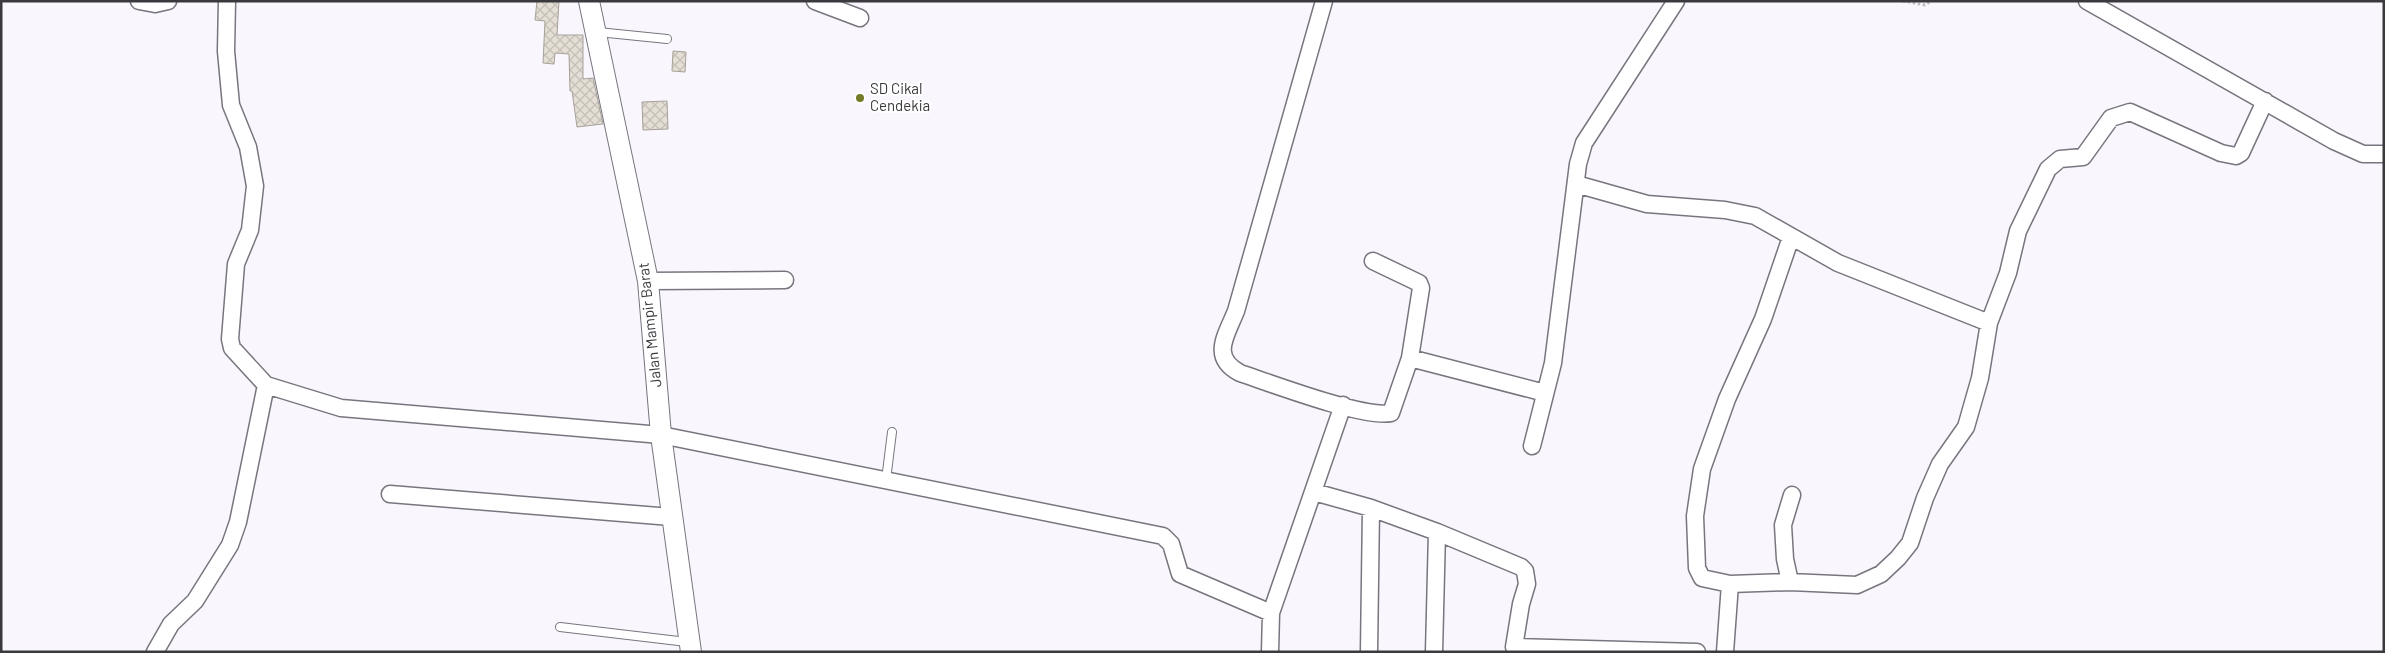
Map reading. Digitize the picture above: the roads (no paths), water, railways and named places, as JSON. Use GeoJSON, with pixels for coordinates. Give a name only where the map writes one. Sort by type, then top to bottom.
{"type":"FeatureCollection","features":[{"type":"Feature","properties":{"kind":"street"},"geometry":{"type":"LineString","coordinates":[[139,1],[155,4],[168,1]]}},
{"type":"Feature","properties":{"kind":"street"},"geometry":{"type":"LineString","coordinates":[[227,1],[226,51],[231,105],[248,147],[255,186],[250,230],[236,264],[230,339],[232,348],[266,385],[341,408],[660,435],[1163,536],[1171,544],[1180,574],[1271,613]]}},
{"type":"Feature","properties":{"kind":"street","name":"Jalan Mampir Barat"},"geometry":{"type":"LineString","coordinates":[[589,1],[648,281],[660,435],[690,647]]}},
{"type":"Feature","properties":{"kind":"street"},"geometry":{"type":"LineString","coordinates":[[815,1],[860,18]]}},
{"type":"Feature","properties":{"kind":"street"},"geometry":{"type":"LineString","coordinates":[[1324,1],[1274,182],[1222,355],[1225,363],[1240,373],[1343,405],[1375,414],[1391,413],[1410,358],[1421,288],[1419,283],[1373,261]]}},
{"type":"Feature","properties":{"kind":"street"},"geometry":{"type":"LineString","coordinates":[[1532,446],[1553,363],[1578,164],[1584,143],[1676,1]]}},
{"type":"Feature","properties":{"kind":"street"},"geometry":{"type":"LineString","coordinates":[[2087,1],[2177,54],[2353,151],[2363,154],[2384,154]]}},
{"type":"Feature","properties":{"kind":"street"},"geometry":{"type":"LineString","coordinates":[[1791,236],[1763,319],[1727,399],[1702,469],[1695,516],[1697,568],[1702,578],[1730,584],[1790,582],[1857,585],[1881,574],[1910,543],[1925,498],[1940,464],[1966,427],[1980,378],[1989,323],[2008,273],[2018,231],[2048,169],[2056,161],[2083,157],[2111,118],[2130,112],[2221,153],[2236,156],[2241,153],[2265,102]]}},
{"type":"Feature","properties":{"kind":"street"},"geometry":{"type":"LineString","coordinates":[[1576,184],[1647,204],[1725,210],[1756,216],[1838,263],[1989,323]]}},
{"type":"Feature","properties":{"kind":"street"},"geometry":{"type":"LineString","coordinates":[[648,281],[785,280]]}},
{"type":"Feature","properties":{"kind":"street"},"geometry":{"type":"LineString","coordinates":[[1410,358],[1545,393]]}},
{"type":"Feature","properties":{"kind":"street"},"geometry":{"type":"LineString","coordinates":[[155,652],[171,624],[195,602],[230,545],[238,522],[266,385]]}},
{"type":"Feature","properties":{"kind":"street"},"geometry":{"type":"LineString","coordinates":[[1270,652],[1271,613],[1343,405]]}},
{"type":"Feature","properties":{"kind":"street"},"geometry":{"type":"LineString","coordinates":[[1314,492],[1371,508],[1515,563],[1525,571],[1527,584],[1521,604],[1514,649],[1697,652]]}},
{"type":"Feature","properties":{"kind":"street"},"geometry":{"type":"LineString","coordinates":[[390,494],[671,517]]}},
{"type":"Feature","properties":{"kind":"street"},"geometry":{"type":"LineString","coordinates":[[1790,582],[1785,559],[1783,525],[1792,495]]}},
{"type":"Feature","properties":{"kind":"street"},"geometry":{"type":"LineString","coordinates":[[1368,652],[1371,508]]}},
{"type":"Feature","properties":{"kind":"street"},"geometry":{"type":"LineString","coordinates":[[1434,652],[1437,532]]}},
{"type":"Feature","properties":{"kind":"street"},"geometry":{"type":"LineString","coordinates":[[1725,652],[1730,584]]}},
{"type":"Feature","properties":{"kind":"lane"},"geometry":{"type":"LineString","coordinates":[[596,32],[667,39]]}},
{"type":"Feature","properties":{"kind":"lane"},"geometry":{"type":"LineString","coordinates":[[886,480],[892,432]]}},
{"type":"Feature","properties":{"kind":"lane"},"geometry":{"type":"LineString","coordinates":[[560,627],[690,647]]}},
{"type":"Feature","properties":{"kind":"place","name":"SD Cikal Cendekia"},"geometry":{"type":"Point","coordinates":[860,98]}}]}
